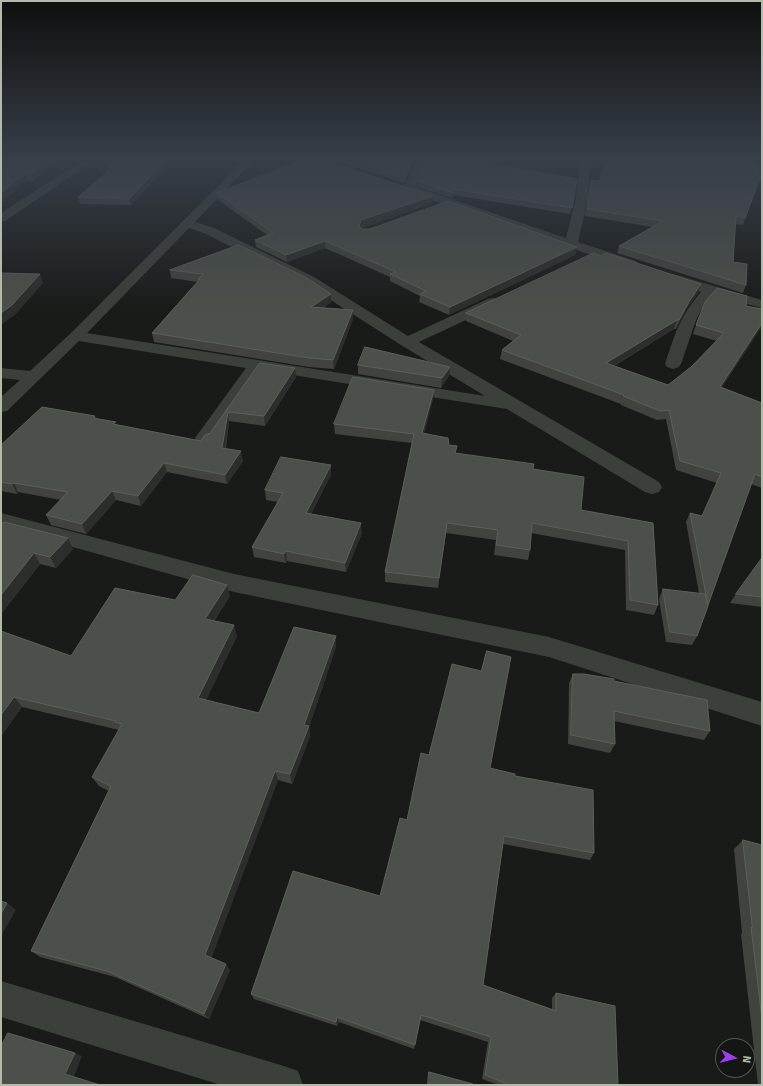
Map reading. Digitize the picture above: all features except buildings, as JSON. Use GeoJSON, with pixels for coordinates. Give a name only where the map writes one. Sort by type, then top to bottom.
{"type":"FeatureCollection","features":[{"type":"Feature","properties":{"kind":"street"},"geometry":{"type":"LineString","coordinates":[[1,218],[11,212]]}},
{"type":"Feature","properties":{"kind":"street"},"geometry":{"type":"LineString","coordinates":[[1,407],[76,336],[199,212]]}},
{"type":"Feature","properties":{"kind":"street"},"geometry":{"type":"LineString","coordinates":[[478,212],[642,267]]}},
{"type":"Feature","properties":{"kind":"street"},"geometry":{"type":"LineString","coordinates":[[571,243],[579,212]]}},
{"type":"Feature","properties":{"kind":"street"},"geometry":{"type":"LineString","coordinates":[[188,223],[210,231],[309,280],[408,342],[652,487]]}},
{"type":"Feature","properties":{"kind":"street"},"geometry":{"type":"LineString","coordinates":[[582,259],[596,252]]}},
{"type":"Feature","properties":{"kind":"street"},"geometry":{"type":"LineString","coordinates":[[664,275],[710,290],[762,304]]}},
{"type":"Feature","properties":{"kind":"street"},"geometry":{"type":"LineString","coordinates":[[673,364],[691,314],[710,290]]}},
{"type":"Feature","properties":{"kind":"street"},"geometry":{"type":"LineString","coordinates":[[408,342],[504,297]]}},
{"type":"Feature","properties":{"kind":"street"},"geometry":{"type":"LineString","coordinates":[[76,336],[515,406]]}},
{"type":"Feature","properties":{"kind":"street"},"geometry":{"type":"LineString","coordinates":[[204,438],[256,365]]}},
{"type":"Feature","properties":{"kind":"street"},"geometry":{"type":"LineString","coordinates":[[1,373],[33,376]]}},
{"type":"Feature","properties":{"kind":"street"},"geometry":{"type":"LineString","coordinates":[[1,520],[234,583],[549,647],[762,714]]}},
{"type":"Feature","properties":{"kind":"street"},"geometry":{"type":"LineString","coordinates":[[1,999],[284,1085]]}}]}
